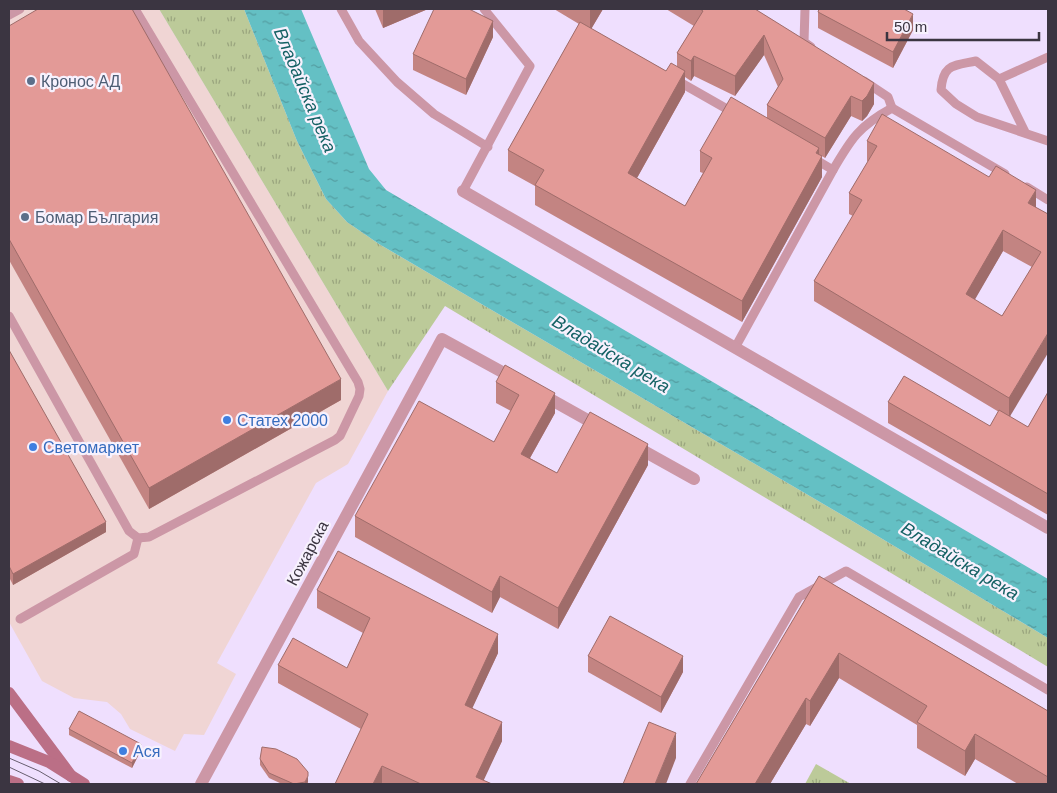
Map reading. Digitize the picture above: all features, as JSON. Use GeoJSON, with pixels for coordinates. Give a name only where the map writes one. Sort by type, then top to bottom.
{"type":"FeatureCollection","features":[{"type":"Feature","properties":{"kind":"street"},"geometry":{"type":"LineString","coordinates":[[463,192],[736,346],[1048,528]]}},
{"type":"Feature","properties":{"kind":"street","name":"Кожарска"},"geometry":{"type":"LineString","coordinates":[[201,784],[442,338],[694,479]]}},
{"type":"Feature","properties":{"kind":"street"},"geometry":{"type":"LineString","coordinates":[[9,692],[71,776]]}},
{"type":"Feature","properties":{"kind":"street"},"geometry":{"type":"LineString","coordinates":[[9,746],[49,762],[84,784]]}},
{"type":"Feature","properties":{"kind":"street"},"geometry":{"type":"LineString","coordinates":[[9,781],[18,784]]}},
{"type":"Feature","properties":{"kind":"lane"},"geometry":{"type":"LineString","coordinates":[[9,15],[20,9]]}},
{"type":"Feature","properties":{"kind":"lane"},"geometry":{"type":"LineString","coordinates":[[9,316],[129,531],[138,538],[150,537],[335,440],[342,433],[360,389],[135,9]]}},
{"type":"Feature","properties":{"kind":"lane"},"geometry":{"type":"LineString","coordinates":[[341,9],[359,41],[397,82],[434,114],[488,147]]}},
{"type":"Feature","properties":{"kind":"lane"},"geometry":{"type":"LineString","coordinates":[[463,192],[530,66],[484,9]]}},
{"type":"Feature","properties":{"kind":"lane"},"geometry":{"type":"LineString","coordinates":[[805,9],[804,42],[819,52]]}},
{"type":"Feature","properties":{"kind":"lane"},"geometry":{"type":"LineString","coordinates":[[999,80],[1048,57]]}},
{"type":"Feature","properties":{"kind":"lane"},"geometry":{"type":"LineString","coordinates":[[1025,132],[999,80],[976,61],[950,66],[942,75],[940,90],[956,104],[976,117],[1048,141]]}},
{"type":"Feature","properties":{"kind":"lane"},"geometry":{"type":"LineString","coordinates":[[664,73],[740,116]]}},
{"type":"Feature","properties":{"kind":"lane"},"geometry":{"type":"LineString","coordinates":[[857,77],[888,97],[892,108],[1048,200]]}},
{"type":"Feature","properties":{"kind":"lane"},"geometry":{"type":"LineString","coordinates":[[736,346],[853,136],[872,119],[892,108]]}},
{"type":"Feature","properties":{"kind":"lane"},"geometry":{"type":"LineString","coordinates":[[808,155],[833,170]]}},
{"type":"Feature","properties":{"kind":"lane"},"geometry":{"type":"LineString","coordinates":[[20,619],[134,554],[138,538]]}},
{"type":"Feature","properties":{"kind":"lane"},"geometry":{"type":"LineString","coordinates":[[690,784],[799,596],[846,571],[1048,690]]}},
{"type":"Feature","properties":{"kind":"shaded area"},"geometry":{"type":"Polygon","coordinates":[[[9,9],[159,9],[388,391],[348,464],[316,483],[217,663],[236,674],[204,735],[184,734],[175,751],[130,729],[121,714],[107,702],[74,698],[42,681],[9,622],[9,9]]]}},
{"type":"Feature","properties":{"kind":"green space"},"geometry":{"type":"Polygon","coordinates":[[[159,9],[244,9],[297,141],[326,199],[347,222],[379,244],[849,519],[1048,638],[1048,667],[445,306],[388,391],[159,9]]]}},
{"type":"Feature","properties":{"kind":"green space"},"geometry":{"type":"Polygon","coordinates":[[[816,764],[851,784],[805,784],[816,764]]]}},
{"type":"Feature","properties":{"kind":"water","name":"Владайска река"},"geometry":{"type":"Polygon","coordinates":[[[244,9],[301,9],[369,169],[386,190],[1048,579],[1048,638],[849,519],[379,244],[347,222],[326,199],[297,141],[244,9]]]}},
{"type":"Feature","properties":{"kind":"building"},"geometry":{"type":"Polygon","coordinates":[[[38,9],[132,9],[341,379],[149,488],[9,239],[9,26],[38,9]]]}},
{"type":"Feature","properties":{"kind":"building"},"geometry":{"type":"Polygon","coordinates":[[[434,9],[469,9],[493,21],[466,79],[413,54],[434,9]]]}},
{"type":"Feature","properties":{"kind":"building"},"geometry":{"type":"Polygon","coordinates":[[[700,9],[755,9],[874,83],[862,101],[851,96],[825,138],[767,105],[783,79],[764,35],[735,76],[694,56],[691,61],[677,53],[703,11],[700,9]]]}},
{"type":"Feature","properties":{"kind":"building"},"geometry":{"type":"Polygon","coordinates":[[[819,9],[904,9],[913,14],[893,52],[818,12],[819,9]]]}},
{"type":"Feature","properties":{"kind":"building"},"geometry":{"type":"Polygon","coordinates":[[[580,22],[666,71],[671,63],[685,71],[628,173],[685,206],[712,158],[700,151],[731,97],[819,148],[816,153],[822,156],[742,301],[535,185],[544,170],[508,150],[580,22]]]}},
{"type":"Feature","properties":{"kind":"building"},"geometry":{"type":"Polygon","coordinates":[[[882,114],[989,177],[996,166],[1036,190],[1028,203],[1048,214],[1048,333],[1009,398],[814,281],[862,200],[849,193],[877,146],[867,141],[882,114]],[[1003,230],[966,294],[1002,316],[1041,252],[1003,230]]]}},
{"type":"Feature","properties":{"kind":"building","name":"Светомаркет"},"geometry":{"type":"Polygon","coordinates":[[[9,350],[106,522],[13,574],[9,566],[9,350]]]}},
{"type":"Feature","properties":{"kind":"building"},"geometry":{"type":"Polygon","coordinates":[[[505,365],[555,393],[521,454],[557,473],[590,412],[648,444],[558,608],[500,576],[492,592],[355,516],[419,401],[494,442],[519,395],[496,382],[505,365]]]}},
{"type":"Feature","properties":{"kind":"building"},"geometry":{"type":"Polygon","coordinates":[[[904,376],[990,426],[999,410],[1028,427],[1048,392],[1048,494],[888,402],[904,376]]]}},
{"type":"Feature","properties":{"kind":"building"},"geometry":{"type":"Polygon","coordinates":[[[338,551],[498,634],[465,705],[502,722],[476,777],[492,784],[421,784],[382,766],[373,784],[335,784],[368,714],[278,665],[293,638],[347,668],[370,618],[317,590],[338,551]]]}},
{"type":"Feature","properties":{"kind":"building"},"geometry":{"type":"Polygon","coordinates":[[[819,576],[1048,711],[1048,777],[975,734],[965,751],[917,722],[927,706],[839,653],[810,701],[806,698],[755,784],[696,784],[819,576]]]}},
{"type":"Feature","properties":{"kind":"building"},"geometry":{"type":"Polygon","coordinates":[[[610,616],[683,656],[661,697],[588,656],[610,616]]]}},
{"type":"Feature","properties":{"kind":"building"},"geometry":{"type":"Polygon","coordinates":[[[79,711],[141,744],[132,763],[69,729],[79,711]]]}},
{"type":"Feature","properties":{"kind":"building"},"geometry":{"type":"Polygon","coordinates":[[[649,722],[676,733],[655,784],[623,784],[649,722]]]}},
{"type":"Feature","properties":{"kind":"building"},"geometry":{"type":"Polygon","coordinates":[[[262,747],[276,749],[297,759],[308,772],[305,782],[294,784],[269,773],[260,759],[262,747]]]}},
{"type":"Feature","properties":{"kind":"tram line"},"geometry":{"type":"LineString","coordinates":[[9,758],[39,771],[61,784]]}},
{"type":"Feature","properties":{"kind":"tram line"},"geometry":{"type":"LineString","coordinates":[[9,767],[45,784]]}},
{"type":"Feature","properties":{"kind":"place","name":"Кронос АД"},"geometry":{"type":"Point","coordinates":[31,81]}},
{"type":"Feature","properties":{"kind":"place","name":"Бомар България"},"geometry":{"type":"Point","coordinates":[25,217]}},
{"type":"Feature","properties":{"kind":"place","name":"Статех 2000"},"geometry":{"type":"Point","coordinates":[227,420]}},
{"type":"Feature","properties":{"kind":"place","name":"Светомаркет"},"geometry":{"type":"Point","coordinates":[33,447]}},
{"type":"Feature","properties":{"kind":"place","name":"Ася"},"geometry":{"type":"Point","coordinates":[123,751]}}]}
